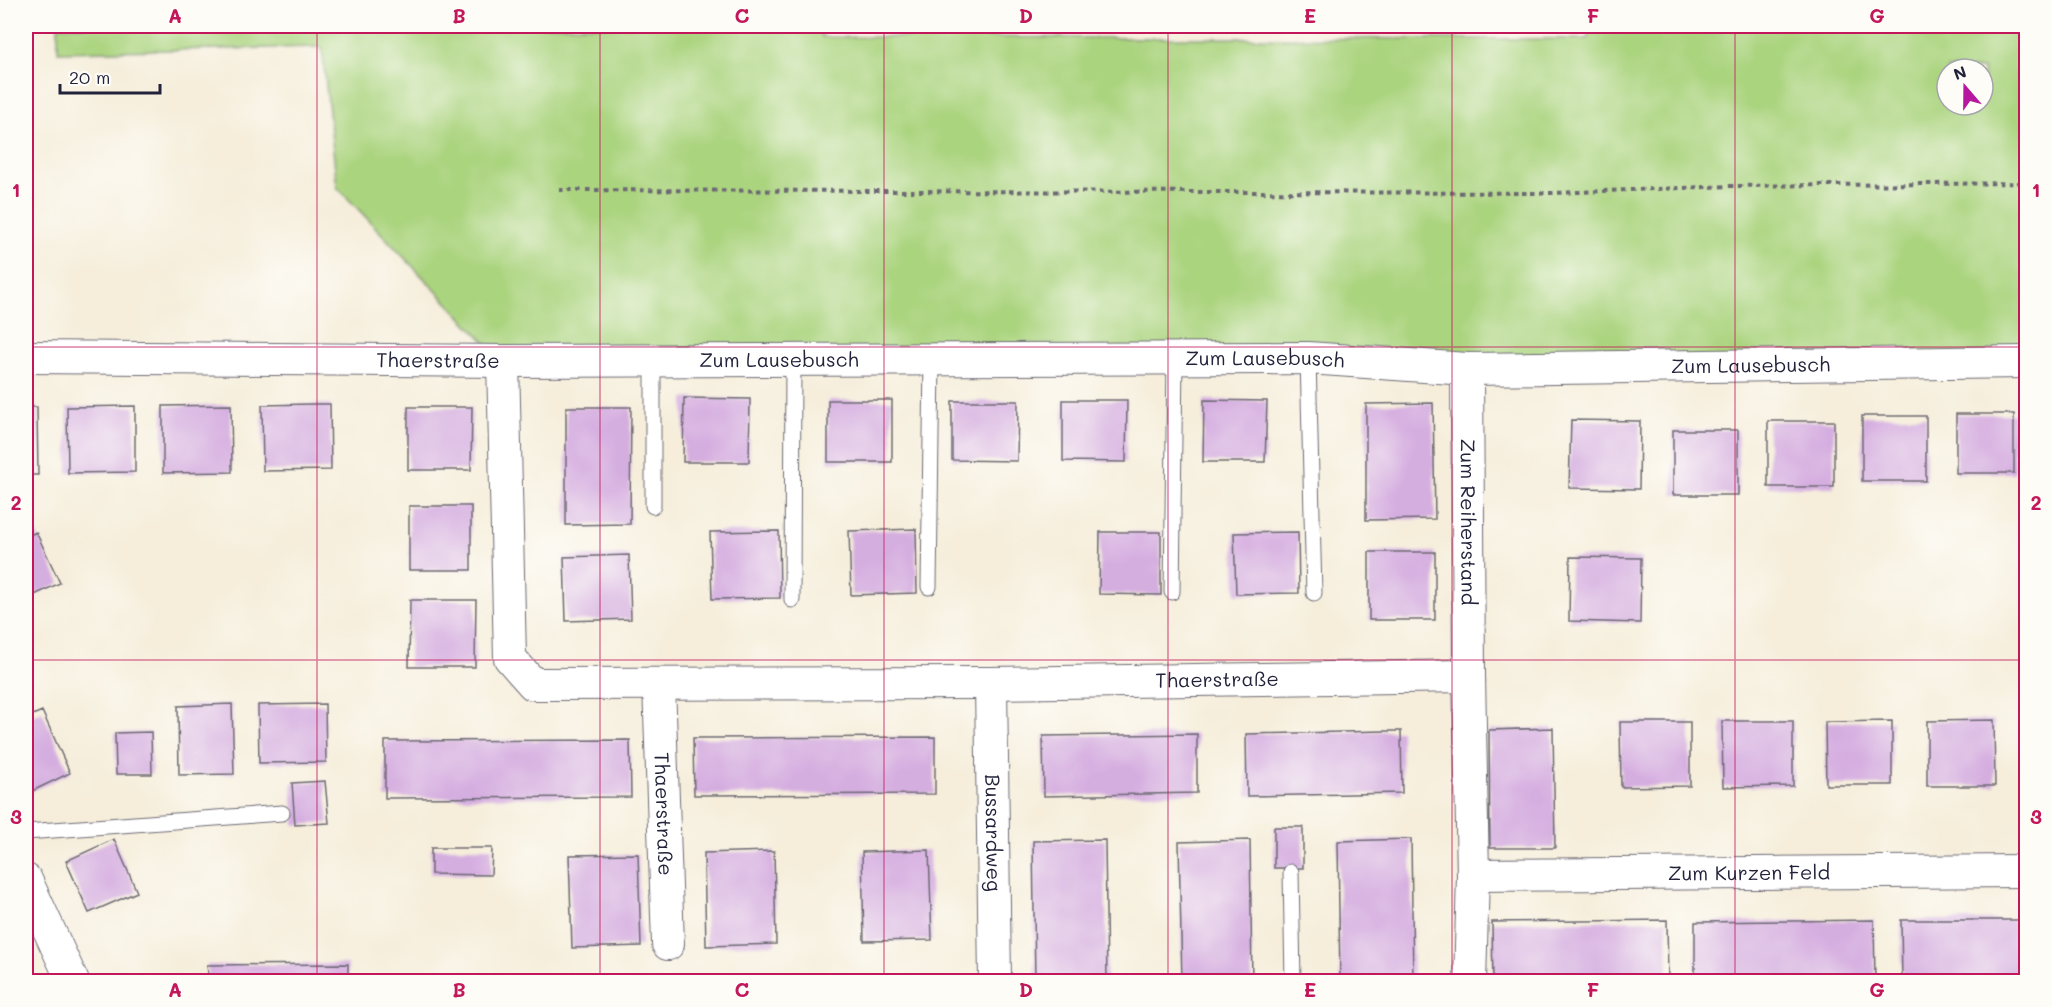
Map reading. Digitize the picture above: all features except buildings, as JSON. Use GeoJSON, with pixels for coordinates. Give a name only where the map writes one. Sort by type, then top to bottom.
{"type":"FeatureCollection","features":[{"type":"Feature","properties":{"kind":"street","name":"Thaerstraße"},"geometry":{"type":"LineString","coordinates":[[26,357],[503,361],[510,658],[533,684],[990,683],[1469,676]]}},
{"type":"Feature","properties":{"kind":"street","name":"Zum Lausebusch"},"geometry":{"type":"LineString","coordinates":[[503,361],[1308,358],[1467,369],[2026,362]]}},
{"type":"Feature","properties":{"kind":"street","name":"Zum Reiherstand"},"geometry":{"type":"LineString","coordinates":[[1467,369],[1469,676]]}},
{"type":"Feature","properties":{"kind":"street"},"geometry":{"type":"LineString","coordinates":[[1469,676],[1473,875],[1470,981]]}},
{"type":"Feature","properties":{"kind":"street","name":"Bussardweg"},"geometry":{"type":"LineString","coordinates":[[990,683],[995,981]]}},
{"type":"Feature","properties":{"kind":"street","name":"Thaerstraße"},"geometry":{"type":"LineString","coordinates":[[659,684],[668,944]]}},
{"type":"Feature","properties":{"kind":"street","name":"Zum Kurzen Feld"},"geometry":{"type":"LineString","coordinates":[[1473,875],[2026,871]]}},
{"type":"Feature","properties":{"kind":"street"},"geometry":{"type":"LineString","coordinates":[[26,880],[73,981]]}},
{"type":"Feature","properties":{"kind":"lane"},"geometry":{"type":"LineString","coordinates":[[1173,592],[1174,358]]}},
{"type":"Feature","properties":{"kind":"lane"},"geometry":{"type":"LineString","coordinates":[[1308,358],[1314,593]]}},
{"type":"Feature","properties":{"kind":"lane"},"geometry":{"type":"LineString","coordinates":[[653,360],[653,506]]}},
{"type":"Feature","properties":{"kind":"lane"},"geometry":{"type":"LineString","coordinates":[[792,600],[793,360]]}},
{"type":"Feature","properties":{"kind":"lane"},"geometry":{"type":"LineString","coordinates":[[929,587],[932,360]]}},
{"type":"Feature","properties":{"kind":"lane"},"geometry":{"type":"LineString","coordinates":[[26,832],[282,813]]}},
{"type":"Feature","properties":{"kind":"lane"},"geometry":{"type":"LineString","coordinates":[[1291,872],[1293,981]]}},
{"type":"Feature","properties":{"kind":"path"},"geometry":{"type":"LineString","coordinates":[[559,190],[1553,193],[1732,186],[2026,183]]}},
{"type":"Feature","properties":{"kind":"green space"},"geometry":{"type":"Polygon","coordinates":[[[58,26],[821,26],[822,37],[1588,39],[1589,26],[2026,26],[2026,362],[503,361],[337,187],[322,47],[58,52],[58,26]]]}}]}
